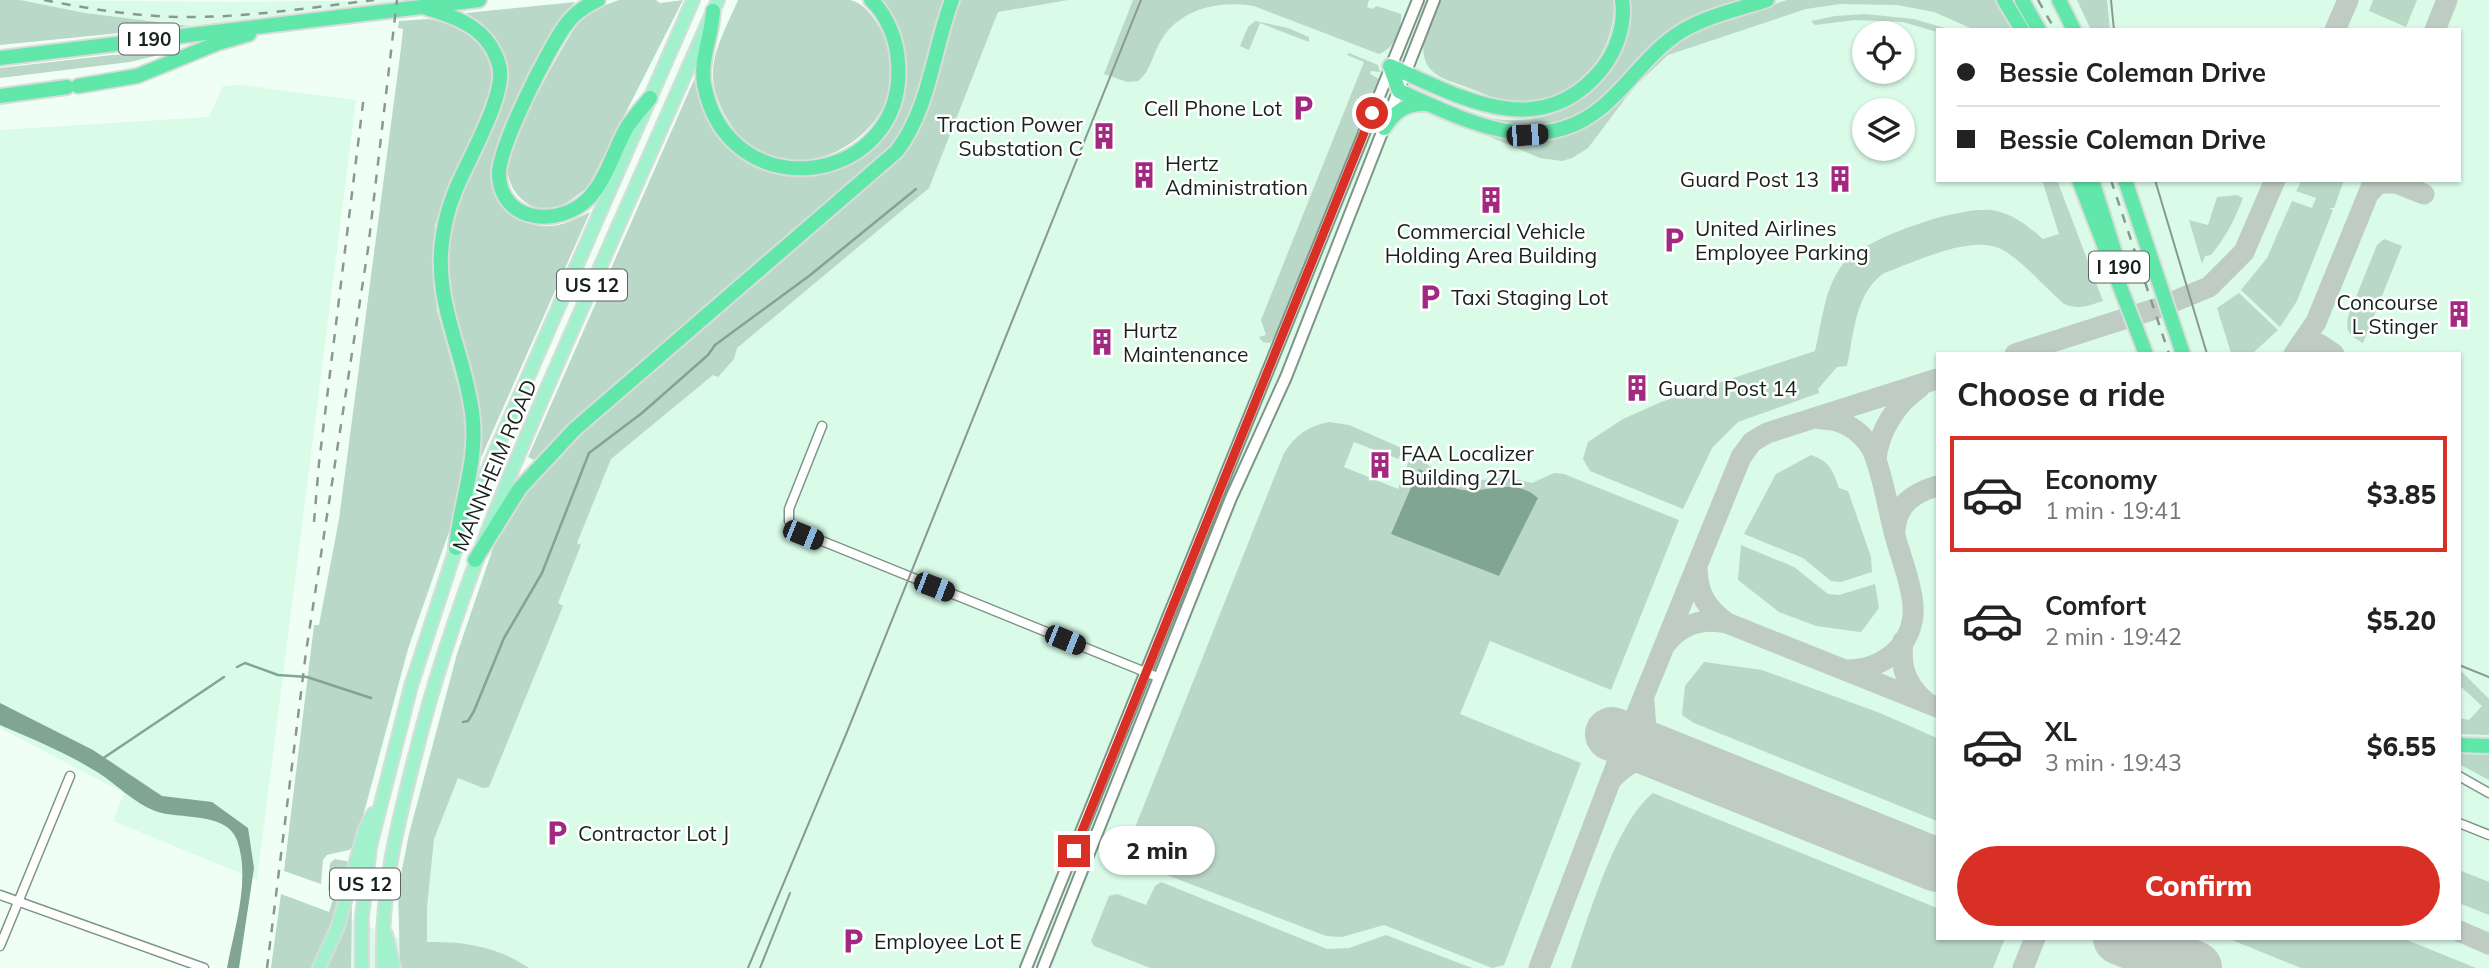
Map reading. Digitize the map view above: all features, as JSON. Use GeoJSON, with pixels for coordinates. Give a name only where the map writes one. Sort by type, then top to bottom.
{"type":"FeatureCollection","features":[{"type":"Feature","properties":{"kind":"highway","name":"I 190"},"geometry":{"type":"LineString","coordinates":[[0,58],[479,0]]}},
{"type":"Feature","properties":{"kind":"highway"},"geometry":{"type":"LineString","coordinates":[[598,0],[576,13],[555,40],[502,155],[499,178],[510,202],[534,217],[560,216],[577,208],[596,188],[627,127],[650,97]]}},
{"type":"Feature","properties":{"kind":"highway"},"geometry":{"type":"LineString","coordinates":[[715,6],[712,31],[704,55],[704,81],[717,122],[740,148],[776,166],[798,171],[843,161],[867,144],[886,121],[898,86],[898,53],[889,25],[871,0]]}},
{"type":"Feature","properties":{"kind":"highway"},"geometry":{"type":"LineString","coordinates":[[475,560],[520,488],[567,437],[897,151],[911,132],[919,113],[952,0]]}},
{"type":"Feature","properties":{"kind":"highway"},"geometry":{"type":"LineString","coordinates":[[1390,66],[1487,106],[1525,110],[1547,106],[1570,97],[1591,82],[1605,66],[1616,45],[1622,24],[1622,0]]}},
{"type":"Feature","properties":{"kind":"highway"},"geometry":{"type":"LineString","coordinates":[[1390,66],[1399,91],[1429,105],[1513,134],[1542,134],[1579,123],[1601,108],[1663,45],[1684,30],[1768,0]]}},
{"type":"Feature","properties":{"kind":"highway"},"geometry":{"type":"LineString","coordinates":[[2004,0],[2021,28]]}},
{"type":"Feature","properties":{"kind":"highway"},"geometry":{"type":"LineString","coordinates":[[2022,0],[2038,28]]}},
{"type":"Feature","properties":{"kind":"highway"},"geometry":{"type":"LineString","coordinates":[[2059,0],[2073,28]]}},
{"type":"Feature","properties":{"kind":"highway"},"geometry":{"type":"LineString","coordinates":[[424,7],[458,17],[471,24],[493,50],[501,77],[493,106],[454,194],[441,254],[445,312],[468,390],[474,428],[471,474],[459,516],[456,548]]}},
{"type":"Feature","properties":{"kind":"highway"},"geometry":{"type":"LineString","coordinates":[[0,96],[137,76],[218,43],[298,21]]}},
{"type":"Feature","properties":{"kind":"highway"},"geometry":{"type":"LineString","coordinates":[[1384,128],[1398,110],[1413,104],[1429,105]]}},
{"type":"Feature","properties":{"kind":"highway"},"geometry":{"type":"LineString","coordinates":[[2080,182],[2145,352]]}},
{"type":"Feature","properties":{"kind":"highway","name":"I 190"},"geometry":{"type":"LineString","coordinates":[[2093,182],[2145,352]]}},
{"type":"Feature","properties":{"kind":"highway","name":"I 190"},"geometry":{"type":"LineString","coordinates":[[2126,182],[2182,352]]}},
{"type":"Feature","properties":{"kind":"highway"},"geometry":{"type":"LineString","coordinates":[[2461,745],[2489,746]]}},
{"type":"Feature","properties":{"kind":"main road","name":"MANNHEIM ROAD"},"geometry":{"type":"LineString","coordinates":[[362,968],[364,889],[381,802],[411,686],[456,548],[693,0]]}},
{"type":"Feature","properties":{"kind":"main road","name":"MANNHEIM ROAD"},"geometry":{"type":"LineString","coordinates":[[383,968],[382,924],[391,849],[436,677],[475,560],[526,433],[715,6]]}},
{"type":"Feature","properties":{"kind":"main road"},"geometry":{"type":"LineString","coordinates":[[319,968],[338,926],[365,828],[381,802]]}},
{"type":"Feature","properties":{"kind":"main road"},"geometry":{"type":"LineString","coordinates":[[382,924],[392,952],[394,968]]}},
{"type":"Feature","properties":{"kind":"street"},"geometry":{"type":"LineString","coordinates":[[1027,968],[1418,0]]}},
{"type":"Feature","properties":{"kind":"street"},"geometry":{"type":"LineString","coordinates":[[1043,968],[1251,449],[1286,377],[1434,0]]}},
{"type":"Feature","properties":{"kind":"street"},"geometry":{"type":"LineString","coordinates":[[822,426],[789,509],[789,521],[795,530],[1160,678]]}},
{"type":"Feature","properties":{"kind":"street"},"geometry":{"type":"LineString","coordinates":[[0,946],[70,776]]}},
{"type":"Feature","properties":{"kind":"street"},"geometry":{"type":"LineString","coordinates":[[2461,777],[2489,793]]}},
{"type":"Feature","properties":{"kind":"street"},"geometry":{"type":"LineString","coordinates":[[2461,824],[2489,834]]}},
{"type":"Feature","properties":{"kind":"street"},"geometry":{"type":"LineString","coordinates":[[0,895],[204,968]]}},
{"type":"Feature","properties":{"kind":"shaded area"},"geometry":{"type":"Polygon","coordinates":[[[0,0],[20,0],[85,13],[190,26],[0,45],[0,0]]]}},
{"type":"Feature","properties":{"kind":"shaded area"},"geometry":{"type":"Polygon","coordinates":[[[20,0],[401,0],[190,26],[85,13],[20,0]]]}},
{"type":"Feature","properties":{"kind":"shaded area"},"geometry":{"type":"Polygon","coordinates":[[[619,0],[656,0],[660,3],[683,0],[588,187],[558,207],[537,208],[521,199],[511,185],[507,168],[512,148],[542,85],[577,25],[588,13],[619,0]]]}},
{"type":"Feature","properties":{"kind":"shaded area"},"geometry":{"type":"Polygon","coordinates":[[[738,0],[850,0],[864,7],[880,28],[892,64],[888,96],[872,124],[848,145],[818,158],[787,161],[757,151],[733,128],[722,110],[713,78],[717,50],[738,0]]]}},
{"type":"Feature","properties":{"kind":"shaded area"},"geometry":{"type":"Polygon","coordinates":[[[877,0],[945,0],[906,127],[888,151],[703,307],[534,460],[528,457],[697,73],[705,114],[717,134],[732,150],[750,163],[791,175],[833,169],[854,160],[881,140],[895,115],[904,86],[906,58],[902,39],[894,21],[877,0]]]}},
{"type":"Feature","properties":{"kind":"shaded area"},"geometry":{"type":"Polygon","coordinates":[[[959,0],[1068,0],[998,12],[929,188],[737,348],[734,359],[718,377],[713,375],[611,459],[577,543],[581,545],[558,603],[563,606],[489,787],[483,788],[458,778],[434,839],[427,907],[427,942],[455,943],[493,950],[529,968],[400,968],[398,889],[409,834],[457,654],[493,548],[513,511],[540,474],[621,396],[905,152],[926,111],[959,0]]]}},
{"type":"Feature","properties":{"kind":"shaded area"},"geometry":{"type":"Polygon","coordinates":[[[987,0],[2489,0],[2489,968],[271,968],[281,894],[407,941],[407,901],[584,447],[917,179],[987,0]]]}},
{"type":"Feature","properties":{"kind":"shaded area"},"geometry":{"type":"Polygon","coordinates":[[[1133,0],[1369,0],[1367,7],[1372,9],[1377,6],[1401,14],[1401,20],[1393,43],[1379,54],[1254,6],[1213,6],[1176,22],[1159,44],[1142,77],[1138,81],[1127,82],[1104,74],[1133,0]]]}},
{"type":"Feature","properties":{"kind":"shaded area"},"geometry":{"type":"Polygon","coordinates":[[[1440,0],[1614,0],[1613,21],[1598,59],[1585,75],[1570,87],[1552,96],[1532,101],[1510,101],[1445,79],[1434,73],[1426,63],[1424,42],[1440,0]]]}},
{"type":"Feature","properties":{"kind":"shaded area"},"geometry":{"type":"Polygon","coordinates":[[[1631,0],[1751,0],[1694,19],[1608,95],[1570,121],[1527,130],[1467,115],[1468,113],[1499,120],[1529,119],[1556,113],[1581,100],[1601,82],[1617,59],[1627,32],[1631,0]]]}},
{"type":"Feature","properties":{"kind":"shaded area"},"geometry":{"type":"Polygon","coordinates":[[[1787,0],[1997,0],[2013,28],[1970,28],[1934,12],[1897,5],[1840,4],[1806,9],[1668,55],[1634,87],[1588,148],[1572,158],[1562,161],[1540,158],[1476,131],[1477,129],[1505,137],[1533,139],[1561,135],[1588,124],[1671,45],[1691,32],[1787,0]]]}},
{"type":"Feature","properties":{"kind":"shaded area"},"geometry":{"type":"Polygon","coordinates":[[[2077,0],[2107,0],[2110,28],[2090,28],[2077,0]]]}},
{"type":"Feature","properties":{"kind":"shaded area"},"geometry":{"type":"Polygon","coordinates":[[[2373,0],[2417,0],[2406,27],[2369,11],[2373,0]]]}},
{"type":"Feature","properties":{"kind":"shaded area"},"geometry":{"type":"Polygon","coordinates":[[[575,2],[551,36],[523,87],[500,139],[491,178],[493,189],[503,205],[526,222],[554,226],[590,212],[479,462],[480,434],[447,287],[448,235],[463,189],[507,88],[505,61],[491,34],[466,13],[575,2]]]}},
{"type":"Feature","properties":{"kind":"shaded area"},"geometry":{"type":"Polygon","coordinates":[[[1865,14],[1914,19],[1944,28],[1936,28],[1936,32],[1915,26],[1915,21],[1855,20],[1815,25],[1811,21],[1865,14]]]}},
{"type":"Feature","properties":{"kind":"shaded area"},"geometry":{"type":"Polygon","coordinates":[[[428,19],[447,22],[471,34],[487,54],[494,82],[435,225],[433,275],[437,310],[464,407],[467,456],[458,506],[408,649],[355,846],[327,855],[323,860],[321,884],[284,871],[314,625],[319,625],[339,519],[401,48],[403,29],[398,28],[399,21],[428,19]]]}},
{"type":"Feature","properties":{"kind":"shaded area"},"geometry":{"type":"Polygon","coordinates":[[[1255,21],[1288,28],[1309,37],[1309,42],[1260,23],[1249,50],[1240,46],[1248,27],[1255,21]]]}},
{"type":"Feature","properties":{"kind":"shaded area"},"geometry":{"type":"Polygon","coordinates":[[[176,51],[130,62],[0,78],[0,68],[112,55],[176,51]]]}},
{"type":"Feature","properties":{"kind":"shaded area"},"geometry":{"type":"Polygon","coordinates":[[[1349,53],[1378,65],[1380,72],[1371,71],[1370,74],[1379,79],[1276,335],[1270,343],[1263,342],[1259,337],[1266,335],[1261,320],[1364,62],[1347,55],[1349,53]]]}},
{"type":"Feature","properties":{"kind":"shaded area"},"geometry":{"type":"Polygon","coordinates":[[[241,85],[356,100],[257,880],[113,821],[124,793],[0,728],[0,130],[209,117],[223,86],[241,85]]]}},
{"type":"Feature","properties":{"kind":"shaded area"},"geometry":{"type":"Polygon","coordinates":[[[2043,182],[2058,182],[2103,301],[2079,307],[2064,304],[2019,262],[2003,250],[1990,246],[1976,245],[1944,251],[1884,273],[1874,281],[1861,303],[1847,366],[1837,367],[1818,389],[1819,393],[1738,422],[1712,448],[1683,509],[1590,471],[1583,459],[1588,442],[1623,419],[1661,402],[1815,351],[1824,306],[1837,273],[1854,254],[1871,244],[1940,217],[1982,210],[1997,211],[2010,216],[2043,239],[2059,234],[2043,182]]]}},
{"type":"Feature","properties":{"kind":"shaded area"},"geometry":{"type":"Polygon","coordinates":[[[2301,182],[2343,182],[2334,208],[2329,208],[2333,210],[2297,301],[2280,327],[2241,290],[2267,258],[2292,201],[2312,208],[2316,198],[2296,191],[2301,182]]]}},
{"type":"Feature","properties":{"kind":"shaded area"},"geometry":{"type":"Polygon","coordinates":[[[2237,195],[2243,198],[2226,235],[2211,255],[2205,256],[2202,264],[2189,220],[2208,225],[2217,197],[2237,195]]]}},
{"type":"Feature","properties":{"kind":"shaded area"},"geometry":{"type":"Polygon","coordinates":[[[2384,239],[2402,246],[2363,343],[2350,333],[2347,326],[2348,317],[2377,245],[2384,239]]]}},
{"type":"Feature","properties":{"kind":"shaded area"},"geometry":{"type":"Polygon","coordinates":[[[2239,293],[2278,330],[2254,352],[2231,352],[2217,308],[2239,293]]]}},
{"type":"Feature","properties":{"kind":"shaded area"},"geometry":{"type":"Polygon","coordinates":[[[1329,422],[1349,425],[1404,449],[1398,459],[1354,442],[1344,467],[1398,489],[1410,458],[1414,456],[1447,477],[1466,482],[1507,477],[1532,483],[1554,473],[1564,474],[1679,520],[1611,690],[1490,641],[1460,714],[1581,763],[1504,965],[1492,968],[1384,925],[1342,937],[1326,936],[1159,872],[1140,858],[1135,848],[1136,825],[1284,453],[1303,432],[1329,422]]]}},
{"type":"Feature","properties":{"kind":"shaded area"},"geometry":{"type":"Polygon","coordinates":[[[1811,455],[1826,463],[1839,488],[1848,491],[1871,557],[1872,572],[1841,582],[1831,581],[1803,558],[1744,534],[1776,474],[1811,455]]]}},
{"type":"Feature","properties":{"kind":"shaded area"},"geometry":{"type":"Polygon","coordinates":[[[1419,469],[1457,489],[1520,488],[1538,498],[1499,576],[1391,534],[1419,469]]]}},
{"type":"Feature","properties":{"kind":"shaded area"},"geometry":{"type":"Polygon","coordinates":[[[1741,545],[1794,567],[1828,594],[1839,595],[1875,584],[1879,608],[1861,632],[1816,626],[1779,612],[1738,580],[1741,545]]]}},
{"type":"Feature","properties":{"kind":"shaded area"},"geometry":{"type":"Polygon","coordinates":[[[1704,662],[1762,670],[1880,713],[1936,738],[1936,821],[1694,723],[1682,715],[1685,686],[1704,662]]]}},
{"type":"Feature","properties":{"kind":"shaded area"},"geometry":{"type":"Polygon","coordinates":[[[2461,671],[2489,699],[2489,735],[2461,734],[2461,718],[2469,720],[2482,706],[2461,687],[2461,671]]]}},
{"type":"Feature","properties":{"kind":"shaded area"},"geometry":{"type":"Polygon","coordinates":[[[0,703],[93,750],[162,796],[212,802],[248,828],[254,868],[239,968],[227,968],[242,887],[241,855],[231,831],[213,820],[165,814],[147,807],[86,765],[0,725],[0,703]]]}},
{"type":"Feature","properties":{"kind":"shaded area"},"geometry":{"type":"Polygon","coordinates":[[[2461,754],[2489,755],[2489,780],[2461,765],[2461,754]]]}},
{"type":"Feature","properties":{"kind":"shaded area"},"geometry":{"type":"Polygon","coordinates":[[[1653,793],[1936,908],[1936,940],[2004,940],[1993,968],[1571,968],[1604,874],[1626,827],[1639,807],[1653,793]]]}},
{"type":"Feature","properties":{"kind":"shaded area"},"geometry":{"type":"Polygon","coordinates":[[[335,859],[351,862],[331,930],[313,968],[271,968],[281,894],[329,912],[335,893],[328,890],[330,863],[335,859]]]}},
{"type":"Feature","properties":{"kind":"shaded area"},"geometry":{"type":"Polygon","coordinates":[[[2461,871],[2489,882],[2489,915],[2461,904],[2461,871]]]}},
{"type":"Feature","properties":{"kind":"shaded area"},"geometry":{"type":"Polygon","coordinates":[[[1161,882],[1327,949],[1349,948],[1386,935],[1472,968],[1150,968],[1094,946],[1091,941],[1109,896],[1117,894],[1146,905],[1155,886],[1161,882]]]}},
{"type":"Feature","properties":{"kind":"shaded area"},"geometry":{"type":"Polygon","coordinates":[[[352,899],[351,968],[324,968],[343,929],[352,899]]]}},
{"type":"Feature","properties":{"kind":"shaded area"},"geometry":{"type":"Polygon","coordinates":[[[2232,940],[2407,940],[2476,968],[2301,968],[2232,940]]]}},
{"type":"Feature","properties":{"kind":"waterway"},"geometry":{"type":"LineString","coordinates":[[463,722],[468,721],[474,711],[504,638],[542,573],[589,453],[642,413],[708,355],[715,345],[809,276],[916,189]]}},
{"type":"Feature","properties":{"kind":"waterway"},"geometry":{"type":"LineString","coordinates":[[237,667],[245,663],[278,675],[307,677],[371,698]]}},
{"type":"Feature","properties":{"kind":"waterway"},"geometry":{"type":"LineString","coordinates":[[102,759],[224,677]]}},
{"type":"Feature","properties":{"kind":"taxiway"},"geometry":{"type":"LineString","coordinates":[[2336,28],[2348,0]]}},
{"type":"Feature","properties":{"kind":"taxiway"},"geometry":{"type":"LineString","coordinates":[[2436,28],[2447,0]]}},
{"type":"Feature","properties":{"kind":"taxiway"},"geometry":{"type":"LineString","coordinates":[[2021,352],[2158,308],[2209,287],[2244,252],[2274,182]]}},
{"type":"Feature","properties":{"kind":"taxiway"},"geometry":{"type":"LineString","coordinates":[[2295,352],[2316,322],[2373,182]]}},
{"type":"Feature","properties":{"kind":"taxiway"},"geometry":{"type":"LineString","coordinates":[[2369,193],[2379,183],[2395,182]]}},
{"type":"Feature","properties":{"kind":"taxiway"},"geometry":{"type":"LineString","coordinates":[[2396,183],[2424,194]]}},
{"type":"Feature","properties":{"kind":"taxiway"},"geometry":{"type":"LineString","coordinates":[[2300,348],[2319,344],[2331,352]]}},
{"type":"Feature","properties":{"kind":"taxiway"},"geometry":{"type":"LineString","coordinates":[[1539,968],[1626,740],[1741,457],[1752,442],[1767,433],[1936,379]]}},
{"type":"Feature","properties":{"kind":"taxiway"},"geometry":{"type":"LineString","coordinates":[[1876,459],[1881,438],[1890,419],[1903,402],[1919,388]]}},
{"type":"Feature","properties":{"kind":"taxiway"},"geometry":{"type":"LineString","coordinates":[[1821,419],[1837,421],[1851,427],[1872,449],[1908,577],[1913,605],[1909,632],[1894,653],[1872,666],[1845,670]]}},
{"type":"Feature","properties":{"kind":"taxiway"},"geometry":{"type":"LineString","coordinates":[[1895,531],[1899,514],[1908,501],[1936,486]]}},
{"type":"Feature","properties":{"kind":"taxiway"},"geometry":{"type":"LineString","coordinates":[[1697,566],[1704,599],[1713,612],[1727,623]]}},
{"type":"Feature","properties":{"kind":"taxiway"},"geometry":{"type":"LineString","coordinates":[[1666,644],[1678,632],[1693,624],[1709,621],[1727,623],[1936,707]]}},
{"type":"Feature","properties":{"kind":"taxiway"},"geometry":{"type":"LineString","coordinates":[[1903,641],[1905,674],[1925,701]]}},
{"type":"Feature","properties":{"kind":"taxiway"},"geometry":{"type":"LineString","coordinates":[[1644,702],[1646,729],[1670,758]]}},
{"type":"Feature","properties":{"kind":"taxiway"},"geometry":{"type":"LineString","coordinates":[[1613,778],[1638,760],[1670,758]]}},
{"type":"Feature","properties":{"kind":"taxiway"},"geometry":{"type":"LineString","coordinates":[[2461,932],[2489,944]]}},
{"type":"Feature","properties":{"kind":"taxiway"},"geometry":{"type":"LineString","coordinates":[[2023,968],[2034,940]]}},
{"type":"Feature","properties":{"kind":"runway"},"geometry":{"type":"LineString","coordinates":[[1612,734],[1936,865]]}},
{"type":"Feature","properties":{"kind":"runway"},"geometry":{"type":"LineString","coordinates":[[2125,940],[2195,968]]}},
{"type":"Feature","properties":{"kind":"tram line"},"geometry":{"type":"LineString","coordinates":[[748,968],[847,732],[1141,0]]}},
{"type":"Feature","properties":{"kind":"tram line"},"geometry":{"type":"LineString","coordinates":[[2111,0],[2114,28]]}},
{"type":"Feature","properties":{"kind":"tram line"},"geometry":{"type":"LineString","coordinates":[[2156,182],[2206,352]]}},
{"type":"Feature","properties":{"kind":"tram line"},"geometry":{"type":"LineString","coordinates":[[2461,666],[2489,677]]}},
{"type":"Feature","properties":{"kind":"tram line"},"geometry":{"type":"LineString","coordinates":[[760,968],[790,893]]}},
{"type":"Feature","properties":{"kind":"railway"},"geometry":{"type":"LineString","coordinates":[[44,0],[121,13],[198,17],[264,13],[374,0]]}},
{"type":"Feature","properties":{"kind":"railway"},"geometry":{"type":"LineString","coordinates":[[267,968],[306,652],[368,249],[397,0]]}},
{"type":"Feature","properties":{"kind":"railway"},"geometry":{"type":"LineString","coordinates":[[2038,0],[2054,28]]}},
{"type":"Feature","properties":{"kind":"railway"},"geometry":{"type":"LineString","coordinates":[[314,522],[364,95]]}},
{"type":"Feature","properties":{"kind":"railway"},"geometry":{"type":"LineString","coordinates":[[2112,182],[2168,352]]}},
{"type":"Feature","properties":{"kind":"place","name":"Cell Phone Lot"},"geometry":{"type":"Point","coordinates":[1303,108]}},
{"type":"Feature","properties":{"kind":"place","name":"Traction Power Substation C"},"geometry":{"type":"Point","coordinates":[1104,136]}},
{"type":"Feature","properties":{"kind":"place","name":"Hertz Administration"},"geometry":{"type":"Point","coordinates":[1144,175]}},
{"type":"Feature","properties":{"kind":"place","name":"Guard Post 13"},"geometry":{"type":"Point","coordinates":[1840,179]}},
{"type":"Feature","properties":{"kind":"place","name":"Commercial Vehicle Holding Area Building"},"geometry":{"type":"Point","coordinates":[1491,200]}},
{"type":"Feature","properties":{"kind":"place","name":"United Airlines Employee Parking"},"geometry":{"type":"Point","coordinates":[1674,240]}},
{"type":"Feature","properties":{"kind":"place","name":"Taxi Staging Lot"},"geometry":{"type":"Point","coordinates":[1430,297]}},
{"type":"Feature","properties":{"kind":"place","name":"Concourse L Stinger"},"geometry":{"type":"Point","coordinates":[2459,314]}},
{"type":"Feature","properties":{"kind":"place","name":"Hurtz Maintenance"},"geometry":{"type":"Point","coordinates":[1102,342]}},
{"type":"Feature","properties":{"kind":"place","name":"Guard Post 14"},"geometry":{"type":"Point","coordinates":[1637,388]}},
{"type":"Feature","properties":{"kind":"place","name":"FAA Localizer Building 27L"},"geometry":{"type":"Point","coordinates":[1380,465]}},
{"type":"Feature","properties":{"kind":"place","name":"Contractor Lot J"},"geometry":{"type":"Point","coordinates":[557,833]}},
{"type":"Feature","properties":{"kind":"place","name":"Employee Lot E"},"geometry":{"type":"Point","coordinates":[853,941]}},
{"type":"Feature","properties":{"kind":"route"},"geometry":{"type":"LineString","coordinates":[[1074,851],[1372,113]]}}]}
